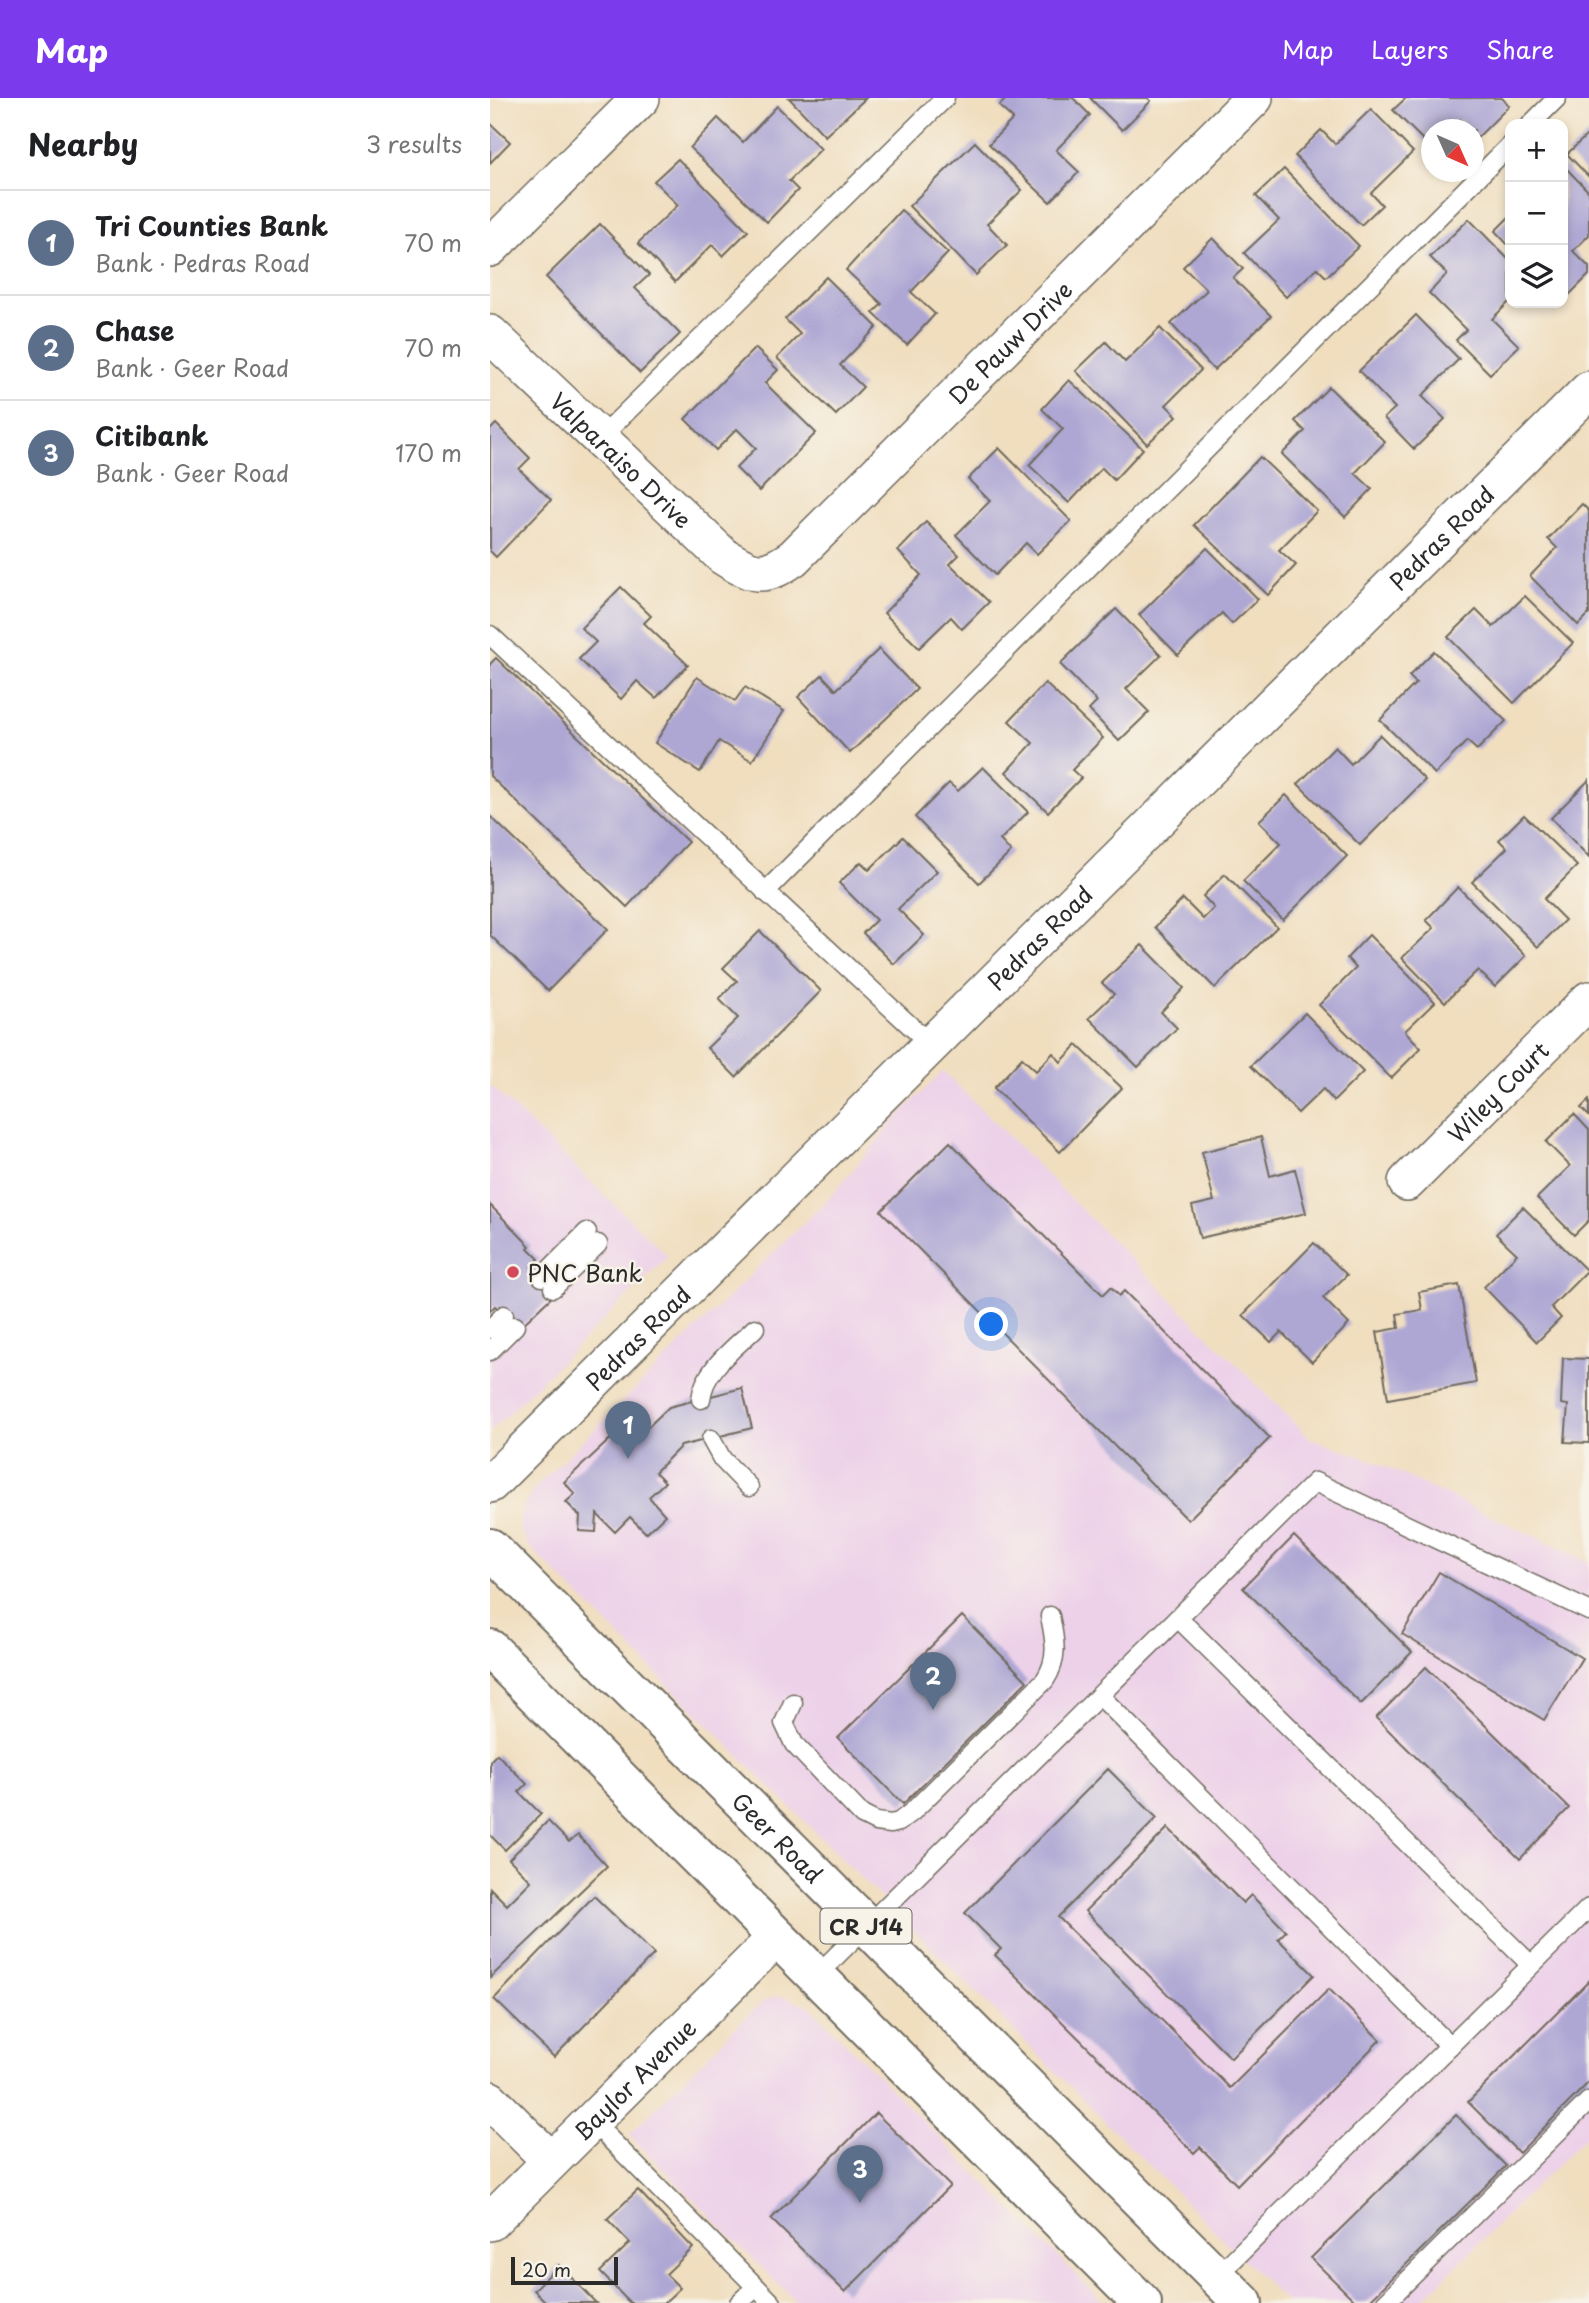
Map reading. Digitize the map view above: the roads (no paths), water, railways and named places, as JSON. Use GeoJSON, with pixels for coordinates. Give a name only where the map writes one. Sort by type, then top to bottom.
{"type":"FeatureCollection","features":[{"type":"Feature","properties":{"kind":"main road","name":"Geer Road"},"geometry":{"type":"LineString","coordinates":[[490,1548],[1229,2290]]}},
{"type":"Feature","properties":{"kind":"main road","name":"CR J14"},"geometry":{"type":"LineString","coordinates":[[490,1649],[1134,2300]]}},
{"type":"Feature","properties":{"kind":"street"},"geometry":{"type":"LineString","coordinates":[[490,248],[641,98]]}},
{"type":"Feature","properties":{"kind":"street","name":"De Pauw Drive"},"geometry":{"type":"LineString","coordinates":[[760,574],[777,570],[793,558],[1254,98]]}},
{"type":"Feature","properties":{"kind":"street","name":"Valparaiso Drive"},"geometry":{"type":"LineString","coordinates":[[490,334],[723,556],[742,568],[760,574]]}},
{"type":"Feature","properties":{"kind":"street","name":"Pedras Road"},"geometry":{"type":"LineString","coordinates":[[490,1484],[1589,390]]}},
{"type":"Feature","properties":{"kind":"street","name":"Wiley Court"},"geometry":{"type":"LineString","coordinates":[[1406,1182],[1589,1000]]}},
{"type":"Feature","properties":{"kind":"street","name":"Baylor Avenue"},"geometry":{"type":"LineString","coordinates":[[490,2222],[777,1937]]}},
{"type":"Feature","properties":{"kind":"street"},"geometry":{"type":"LineString","coordinates":[[490,2100],[551,2161]]}},
{"type":"Feature","properties":{"kind":"lane"},"geometry":{"type":"LineString","coordinates":[[599,439],[945,98]]}},
{"type":"Feature","properties":{"kind":"lane"},"geometry":{"type":"LineString","coordinates":[[1536,119],[1557,98]]}},
{"type":"Feature","properties":{"kind":"lane"},"geometry":{"type":"LineString","coordinates":[[765,892],[1505,150]]}},
{"type":"Feature","properties":{"kind":"lane"},"geometry":{"type":"LineString","coordinates":[[490,635],[931,1045]]}},
{"type":"Feature","properties":{"kind":"lane"},"geometry":{"type":"LineString","coordinates":[[547,1283],[593,1238]]}},
{"type":"Feature","properties":{"kind":"lane"},"geometry":{"type":"LineString","coordinates":[[490,1329],[509,1320],[490,1351]]}},
{"type":"Feature","properties":{"kind":"lane"},"geometry":{"type":"LineString","coordinates":[[701,1399],[705,1380],[755,1328]]}},
{"type":"Feature","properties":{"kind":"lane"},"geometry":{"type":"LineString","coordinates":[[711,1439],[722,1458],[749,1487]]}},
{"type":"Feature","properties":{"kind":"lane"},"geometry":{"type":"LineString","coordinates":[[816,1976],[1315,1482],[1589,1611]]}},
{"type":"Feature","properties":{"kind":"lane"},"geometry":{"type":"LineString","coordinates":[[793,1703],[784,1723],[794,1744],[862,1815],[883,1824],[899,1822],[1045,1680],[1055,1657],[1055,1639],[1050,1616]]}},
{"type":"Feature","properties":{"kind":"lane"},"geometry":{"type":"LineString","coordinates":[[1178,1618],[1531,1965]]}},
{"type":"Feature","properties":{"kind":"lane"},"geometry":{"type":"LineString","coordinates":[[1100,1696],[1450,2046]]}},
{"type":"Feature","properties":{"kind":"lane"},"geometry":{"type":"LineString","coordinates":[[1229,2290],[1450,2046],[1589,1908]]}},
{"type":"Feature","properties":{"kind":"lane"},"geometry":{"type":"LineString","coordinates":[[1385,2303],[1589,2101]]}},
{"type":"Feature","properties":{"kind":"lane"},"geometry":{"type":"LineString","coordinates":[[592,2121],[772,2303]]}},
{"type":"Feature","properties":{"kind":"lane"},"geometry":{"type":"LineString","coordinates":[[739,2303],[756,2287]]}},
{"type":"Feature","properties":{"kind":"place","name":"PNC Bank"},"geometry":{"type":"Point","coordinates":[513,1272]}},
{"type":"Feature","properties":{"kind":"place","name":"Tri Counties Bank"},"geometry":{"type":"Point","coordinates":[628,1459]}},
{"type":"Feature","properties":{"kind":"place","name":"Chase"},"geometry":{"type":"Point","coordinates":[933,1710]}},
{"type":"Feature","properties":{"kind":"place","name":"Citibank"},"geometry":{"type":"Point","coordinates":[860,2203]}}]}
